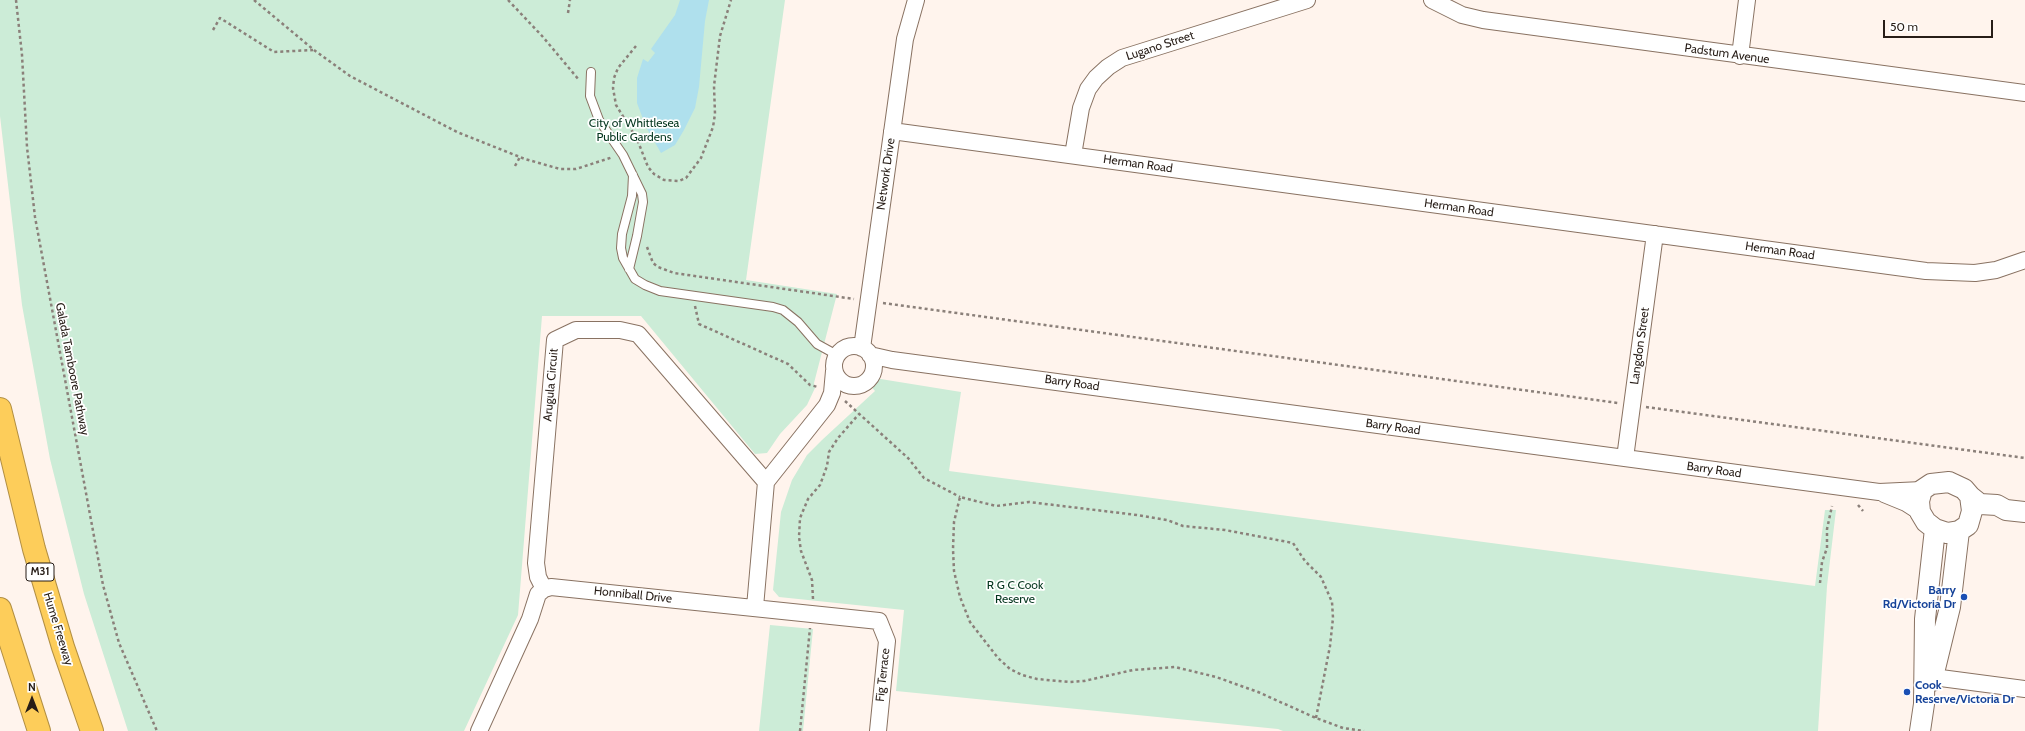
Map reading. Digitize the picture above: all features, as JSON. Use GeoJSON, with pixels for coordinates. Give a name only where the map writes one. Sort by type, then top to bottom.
{"type":"FeatureCollection","features":[{"type":"Feature","properties":{"kind":"highway","name":"Hume Freeway"},"geometry":{"type":"LineString","coordinates":[[0,409],[34,549],[63,647],[92,731]]}},
{"type":"Feature","properties":{"kind":"highway"},"geometry":{"type":"LineString","coordinates":[[0,609],[39,731]]}},
{"type":"Feature","properties":{"kind":"street","name":"Network Drive"},"geometry":{"type":"LineString","coordinates":[[866,352],[868,301],[905,39],[916,0]]}},
{"type":"Feature","properties":{"kind":"street","name":"Lugano Street"},"geometry":{"type":"LineString","coordinates":[[1073,155],[1081,108],[1088,89],[1108,66],[1122,58],[1307,0]]}},
{"type":"Feature","properties":{"kind":"street","name":"Padstum Avenue"},"geometry":{"type":"LineString","coordinates":[[1432,0],[1462,15],[1483,20],[2025,94]]}},
{"type":"Feature","properties":{"kind":"street"},"geometry":{"type":"LineString","coordinates":[[1740,56],[1748,0]]}},
{"type":"Feature","properties":{"kind":"street","name":"Herman Road"},"geometry":{"type":"LineString","coordinates":[[892,131],[1952,273],[1996,270],[2025,260]]}},
{"type":"Feature","properties":{"kind":"street","name":"Langdon Street"},"geometry":{"type":"LineString","coordinates":[[1625,458],[1655,234]]}},
{"type":"Feature","properties":{"kind":"street","name":"Arugula Circuit"},"geometry":{"type":"LineString","coordinates":[[544,589],[538,577],[536,563],[555,340],[576,330],[620,330],[638,334],[766,482]]}},
{"type":"Feature","properties":{"kind":"street"},"geometry":{"type":"LineString","coordinates":[[755,607],[766,482],[833,397],[867,381],[872,374],[874,366],[866,352],[851,346],[843,349],[837,355],[834,362],[833,397]]}},
{"type":"Feature","properties":{"kind":"street","name":"Barry Road"},"geometry":{"type":"LineString","coordinates":[[866,352],[906,362],[1879,492],[1922,490]]}},
{"type":"Feature","properties":{"kind":"street","name":"Barry Road"},"geometry":{"type":"LineString","coordinates":[[872,374],[893,364],[906,362]]}},
{"type":"Feature","properties":{"kind":"street"},"geometry":{"type":"LineString","coordinates":[[834,371],[844,384],[852,386],[860,385]]}},
{"type":"Feature","properties":{"kind":"street"},"geometry":{"type":"LineString","coordinates":[[1949,482],[1964,489],[1980,504],[1997,505],[2016,511],[1947,533],[1935,529],[1926,522],[1920,512],[1919,501],[1922,490],[1931,484],[1949,482]]}},
{"type":"Feature","properties":{"kind":"street","name":"Barry Road"},"geometry":{"type":"LineString","coordinates":[[1879,492],[1906,503],[1920,512]]}},
{"type":"Feature","properties":{"kind":"street"},"geometry":{"type":"LineString","coordinates":[[1924,704],[1934,677],[1950,607],[1964,528],[1972,511],[1970,496]]}},
{"type":"Feature","properties":{"kind":"street"},"geometry":{"type":"LineString","coordinates":[[1920,731],[1924,704],[1925,619],[1935,529]]}},
{"type":"Feature","properties":{"kind":"street","name":"Honniball Drive"},"geometry":{"type":"LineString","coordinates":[[544,589],[559,587],[879,620]]}},
{"type":"Feature","properties":{"kind":"street"},"geometry":{"type":"LineString","coordinates":[[479,731],[530,619],[538,594],[544,589]]}},
{"type":"Feature","properties":{"kind":"street","name":"Fig Terrace"},"geometry":{"type":"LineString","coordinates":[[878,731],[887,641],[879,620]]}},
{"type":"Feature","properties":{"kind":"street"},"geometry":{"type":"LineString","coordinates":[[1934,677],[2025,689]]}},
{"type":"Feature","properties":{"kind":"lane"},"geometry":{"type":"LineString","coordinates":[[591,72],[590,96],[599,120],[623,155],[640,188],[643,202],[629,269]]}},
{"type":"Feature","properties":{"kind":"lane"},"geometry":{"type":"LineString","coordinates":[[633,175],[633,185],[622,234],[621,248],[623,258],[635,279],[660,291],[773,307],[783,310],[798,322],[817,344],[837,355]]}},
{"type":"Feature","properties":{"kind":"path","name":"Galada Tamboore Pathway"},"geometry":{"type":"LineString","coordinates":[[16,0],[22,55],[27,147],[35,217],[103,585],[119,643],[157,731]]}},
{"type":"Feature","properties":{"kind":"path"},"geometry":{"type":"LineString","coordinates":[[254,0],[314,50],[350,76],[457,132],[546,166],[568,170],[587,167],[623,155]]}},
{"type":"Feature","properties":{"kind":"path"},"geometry":{"type":"LineString","coordinates":[[508,0],[544,36],[572,74],[580,81],[590,84]]}},
{"type":"Feature","properties":{"kind":"path"},"geometry":{"type":"LineString","coordinates":[[568,13],[570,0]]}},
{"type":"Feature","properties":{"kind":"path"},"geometry":{"type":"LineString","coordinates":[[636,46],[618,68],[614,78],[613,88],[616,105],[638,139],[648,167],[654,174],[664,180],[679,181],[686,178],[701,158],[713,128],[715,114],[714,86],[720,36],[731,0]]}},
{"type":"Feature","properties":{"kind":"path"},"geometry":{"type":"LineString","coordinates":[[213,30],[220,18],[274,52],[314,50]]}},
{"type":"Feature","properties":{"kind":"path"},"geometry":{"type":"LineString","coordinates":[[515,166],[520,157]]}},
{"type":"Feature","properties":{"kind":"path"},"geometry":{"type":"LineString","coordinates":[[646,243],[649,256],[658,267],[674,273],[700,278],[2025,458]]}},
{"type":"Feature","properties":{"kind":"path"},"geometry":{"type":"LineString","coordinates":[[700,278],[694,310],[699,324],[788,364],[810,385],[833,397],[859,414],[908,458],[924,478],[960,497],[996,506],[1029,502],[1137,515],[1167,520],[1183,526],[1232,531],[1293,543],[1305,561],[1321,577],[1332,602],[1333,618],[1330,646],[1316,718]]}},
{"type":"Feature","properties":{"kind":"path"},"geometry":{"type":"LineString","coordinates":[[800,731],[812,613],[812,580],[801,550],[799,537],[800,518],[808,499],[820,485],[827,466],[829,452],[838,438],[859,414]]}},
{"type":"Feature","properties":{"kind":"path"},"geometry":{"type":"LineString","coordinates":[[960,497],[954,522],[953,549],[954,570],[960,597],[970,622],[998,658],[1010,669],[1022,675],[1037,679],[1084,682],[1133,670],[1175,667],[1194,671],[1258,692],[1316,718],[1343,728],[1364,731]]}},
{"type":"Feature","properties":{"kind":"path"},"geometry":{"type":"LineString","coordinates":[[1820,583],[1822,562],[1827,548],[1827,529],[1832,506]]}},
{"type":"Feature","properties":{"kind":"green space","name":"City of Whittlesea Public Gardens"},"geometry":{"type":"Polygon","coordinates":[[[0,0],[785,0],[746,280],[837,294],[814,383],[815,388],[807,405],[780,434],[767,453],[755,454],[641,316],[542,316],[518,615],[464,731],[128,731],[84,594],[50,459],[22,305],[0,116],[0,0]]]}},
{"type":"Feature","properties":{"kind":"green space","name":"R G C Cook Reserve"},"geometry":{"type":"Polygon","coordinates":[[[862,376],[961,392],[949,471],[1815,586],[1825,510],[1836,510],[1827,586],[1818,731],[1283,731],[1278,729],[896,691],[904,610],[779,597],[773,590],[781,512],[792,480],[807,455],[875,391],[862,376]]]}},
{"type":"Feature","properties":{"kind":"green space"},"geometry":{"type":"Polygon","coordinates":[[[770,625],[813,629],[803,731],[759,731],[770,625]]]}},
{"type":"Feature","properties":{"kind":"water"},"geometry":{"type":"Polygon","coordinates":[[[680,0],[709,0],[705,21],[699,87],[695,108],[684,130],[675,145],[661,153],[646,127],[637,103],[637,78],[643,59],[648,62],[655,53],[651,49],[675,15],[680,0]]]}},
{"type":"Feature","properties":{"kind":"place","name":"Barry Rd/Victoria Dr"},"geometry":{"type":"Point","coordinates":[1964,597]}},
{"type":"Feature","properties":{"kind":"place","name":"Cook Reserve/Victoria Dr"},"geometry":{"type":"Point","coordinates":[1907,692]}}]}
